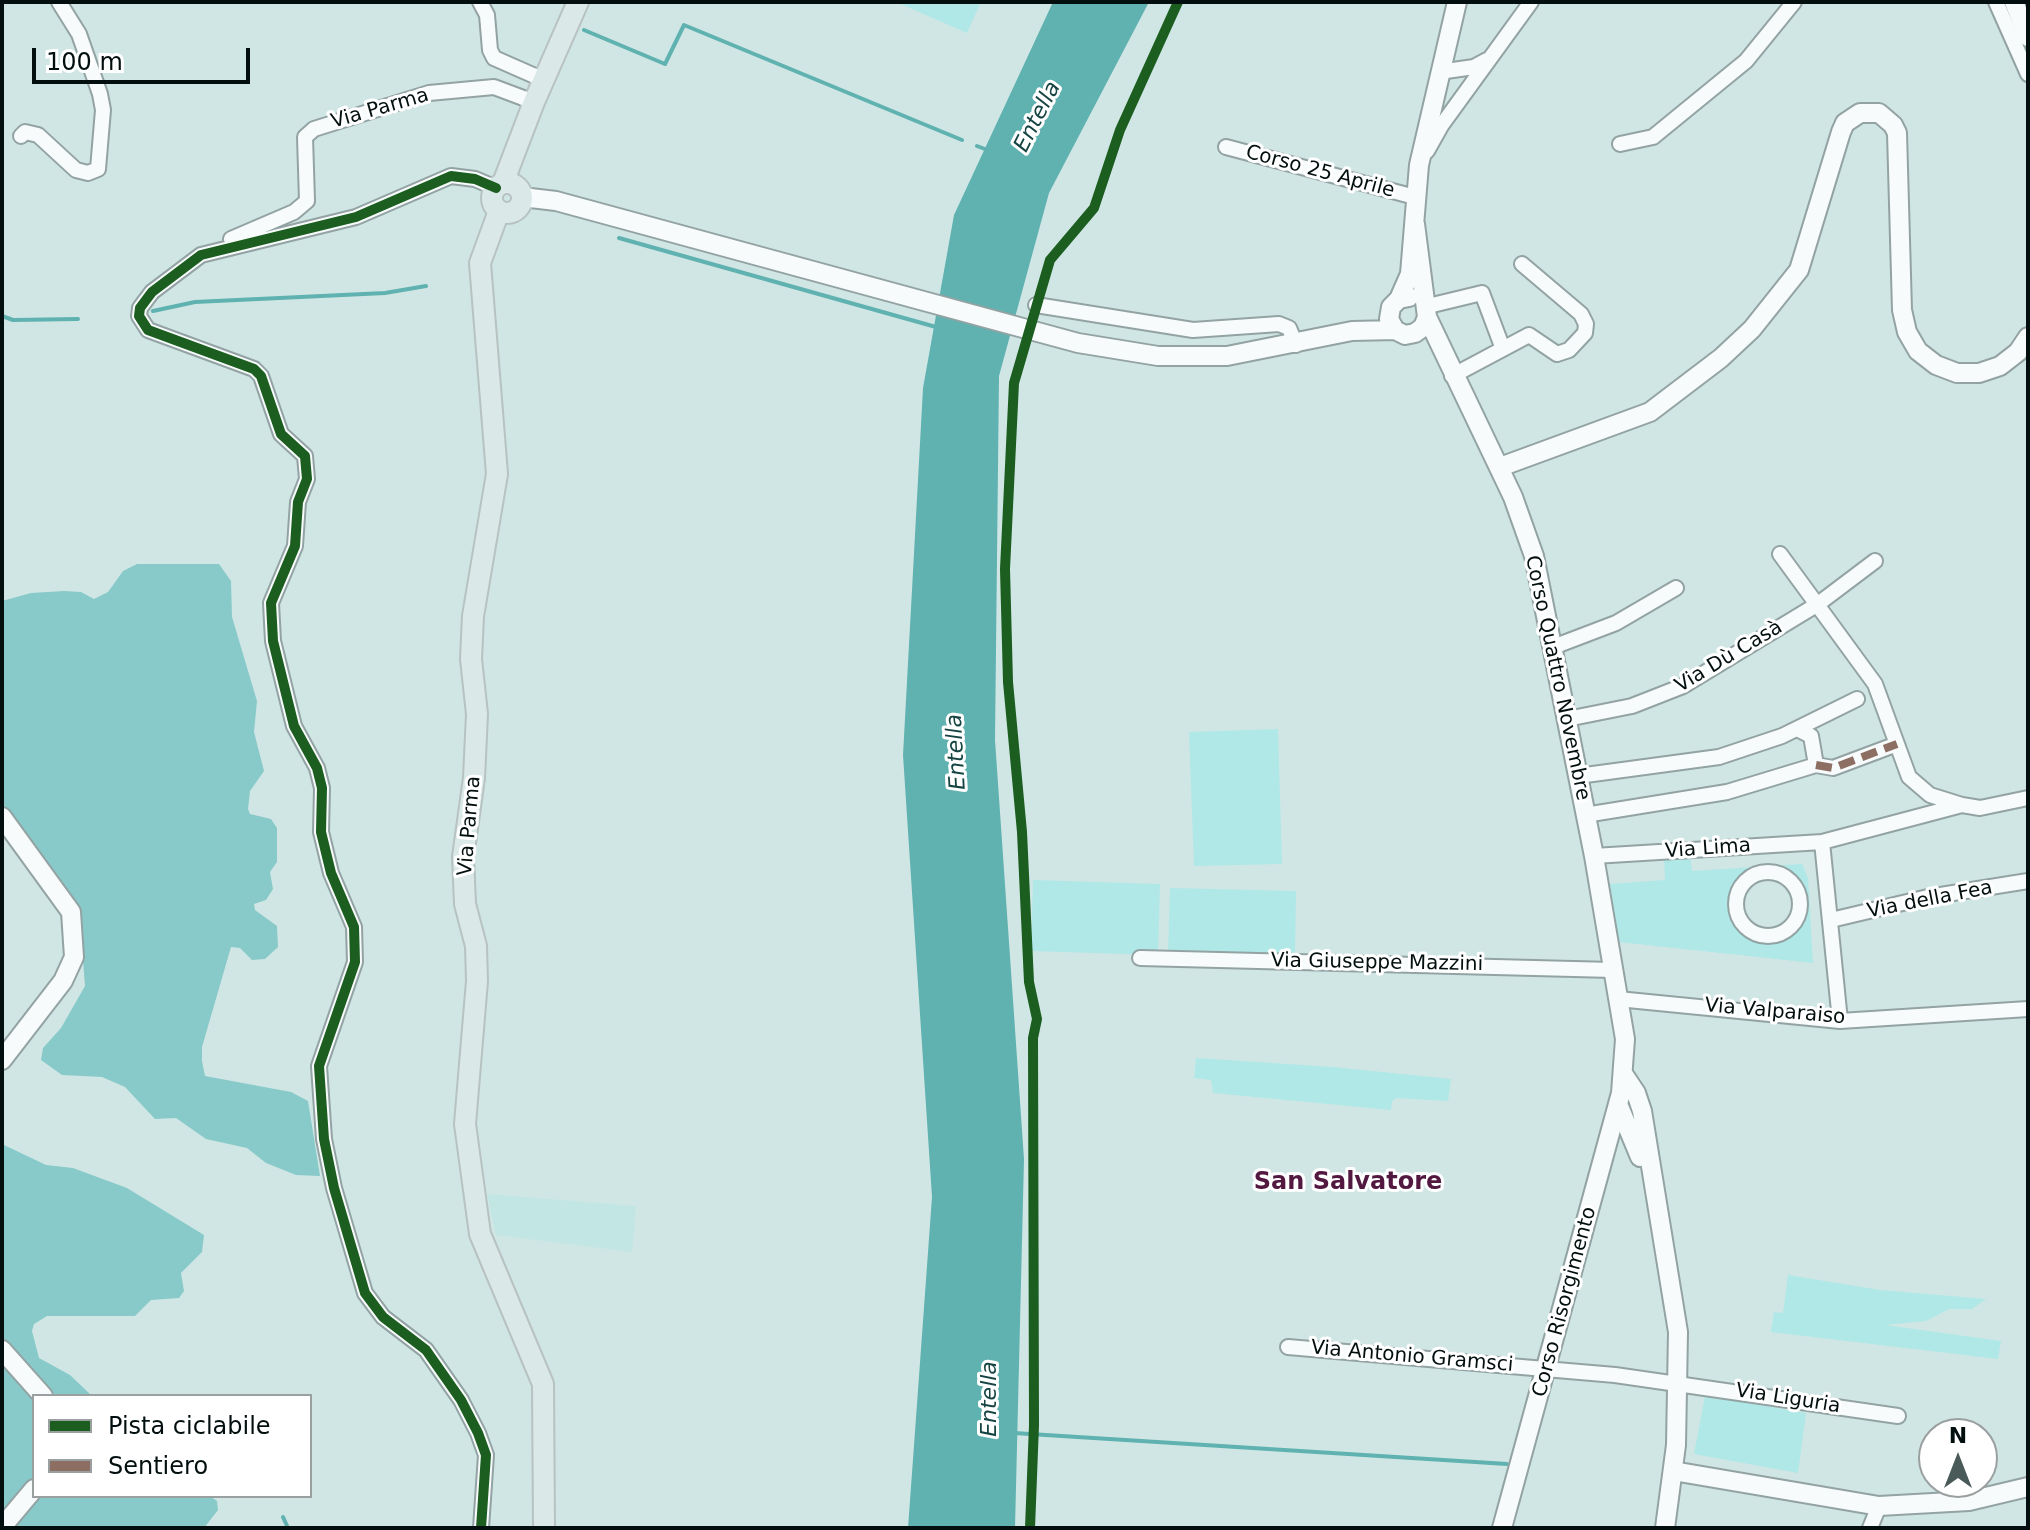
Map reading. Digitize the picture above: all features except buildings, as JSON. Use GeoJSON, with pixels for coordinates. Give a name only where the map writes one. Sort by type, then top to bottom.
{"type":"FeatureCollection","features":[{"type":"Feature","properties":{"kind":"main road"},"geometry":{"type":"LineString","coordinates":[[522,197],[512,212],[499,211],[492,200],[578,2]]}},
{"type":"Feature","properties":{"kind":"main road","name":"Corso 25 Aprile"},"geometry":{"type":"LineString","coordinates":[[1394,314],[1410,274],[1419,165],[1457,2]]}},
{"type":"Feature","properties":{"kind":"main road"},"geometry":{"type":"LineString","coordinates":[[2014,2],[2028,37]]}},
{"type":"Feature","properties":{"kind":"main road"},"geometry":{"type":"LineString","coordinates":[[1500,467],[1650,412],[1721,358],[1752,329],[1799,270],[1841,132],[1845,123],[1860,113],[1879,113],[1897,133],[1902,310],[1907,332],[1918,351],[1936,365],[1957,373],[1979,373],[2000,366],[2018,352],[2028,337]]}},
{"type":"Feature","properties":{"kind":"main road"},"geometry":{"type":"LineString","coordinates":[[500,186],[516,186],[522,197]]}},
{"type":"Feature","properties":{"kind":"main road"},"geometry":{"type":"LineString","coordinates":[[522,197],[556,201],[1078,343],[1188,357],[1260,352],[1352,331],[1394,314],[1411,297],[1426,312],[1423,327],[1405,335],[1394,314]]}},
{"type":"Feature","properties":{"kind":"main road","name":"Via Parma"},"geometry":{"type":"LineString","coordinates":[[499,211],[480,263],[497,474],[473,616],[471,659],[477,714],[474,778],[463,857],[465,904],[476,946],[477,981],[465,1124],[480,1234],[543,1384],[544,1528]]}},
{"type":"Feature","properties":{"kind":"main road","name":"Corso 25 Aprile"},"geometry":{"type":"LineString","coordinates":[[1415,224],[1426,312],[1451,374]]}},
{"type":"Feature","properties":{"kind":"main road"},"geometry":{"type":"LineString","coordinates":[[1415,333],[1451,374]]}},
{"type":"Feature","properties":{"kind":"main road","name":"Corso Quattro Novembre"},"geometry":{"type":"LineString","coordinates":[[1451,374],[1500,467],[1534,556],[1594,856],[1625,1039],[1624,1075]]}},
{"type":"Feature","properties":{"kind":"main road"},"geometry":{"type":"LineString","coordinates":[[2,817],[71,912],[74,957],[63,981],[2,1060]]}},
{"type":"Feature","properties":{"kind":"main road"},"geometry":{"type":"LineString","coordinates":[[1624,1075],[1636,1093],[1642,1111],[1678,1332],[1673,1471],[1665,1528]]}},
{"type":"Feature","properties":{"kind":"main road","name":"Corso Risorgimento"},"geometry":{"type":"LineString","coordinates":[[1502,1528],[1606,1152],[1624,1075]]}},
{"type":"Feature","properties":{"kind":"main road"},"geometry":{"type":"LineString","coordinates":[[1618,1104],[1652,1180]]}},
{"type":"Feature","properties":{"kind":"main road"},"geometry":{"type":"LineString","coordinates":[[1606,1152],[1622,1150],[1639,1156]]}},
{"type":"Feature","properties":{"kind":"main road"},"geometry":{"type":"LineString","coordinates":[[2,1350],[41,1394]]}},
{"type":"Feature","properties":{"kind":"main road"},"geometry":{"type":"LineString","coordinates":[[1673,1471],[1879,1506],[1969,1501],[2028,1487]]}},
{"type":"Feature","properties":{"kind":"main road"},"geometry":{"type":"LineString","coordinates":[[2,1527],[32,1491]]}},
{"type":"Feature","properties":{"kind":"street"},"geometry":{"type":"LineString","coordinates":[[21,136],[25,132],[38,135],[76,170],[88,173],[98,169],[103,110],[100,94],[79,34],[59,2]]}},
{"type":"Feature","properties":{"kind":"street"},"geometry":{"type":"LineString","coordinates":[[480,2],[487,15],[490,50],[494,58],[544,80]]}},
{"type":"Feature","properties":{"kind":"street"},"geometry":{"type":"LineString","coordinates":[[1419,165],[1464,93],[1495,55],[1531,2]]}},
{"type":"Feature","properties":{"kind":"street"},"geometry":{"type":"LineString","coordinates":[[1620,144],[1653,137],[1746,61],[1794,2]]}},
{"type":"Feature","properties":{"kind":"street"},"geometry":{"type":"LineString","coordinates":[[1996,2],[2028,74]]}},
{"type":"Feature","properties":{"kind":"street"},"geometry":{"type":"LineString","coordinates":[[1464,93],[1449,93],[1437,78],[1474,67],[1495,55]]}},
{"type":"Feature","properties":{"kind":"street","name":"Via Parma"},"geometry":{"type":"LineString","coordinates":[[213,252],[221,242],[242,236],[302,208],[307,201],[309,178],[305,137],[314,129],[429,93],[494,87],[534,102]]}},
{"type":"Feature","properties":{"kind":"street","name":"Corso 25 Aprile"},"geometry":{"type":"LineString","coordinates":[[1226,147],[1415,197]]}},
{"type":"Feature","properties":{"kind":"street"},"geometry":{"type":"LineString","coordinates":[[481,1528],[486,1455],[478,1433],[461,1400],[426,1350],[383,1317],[365,1293],[334,1188],[324,1139],[319,1066],[355,962],[354,927],[331,873],[321,832],[322,788],[317,768],[294,726],[273,641],[271,603],[295,546],[298,502],[307,479],[305,456],[281,434],[261,376],[254,369],[148,330],[140,323],[140,308],[152,292],[185,264],[213,252],[356,217],[451,176],[500,186]]}},
{"type":"Feature","properties":{"kind":"street"},"geometry":{"type":"LineString","coordinates":[[1451,374],[1529,335],[1557,354],[1563,354],[1585,333],[1586,324],[1581,314],[1522,264]]}},
{"type":"Feature","properties":{"kind":"street"},"geometry":{"type":"LineString","coordinates":[[1426,312],[1482,293],[1503,349]]}},
{"type":"Feature","properties":{"kind":"street"},"geometry":{"type":"LineString","coordinates":[[1036,305],[1193,330],[1279,324],[1289,328],[1296,345]]}},
{"type":"Feature","properties":{"kind":"street"},"geometry":{"type":"LineString","coordinates":[[1780,554],[1875,684],[1909,777],[1930,795],[1962,805],[1980,808],[2028,798]]}},
{"type":"Feature","properties":{"kind":"street","name":"Via Dù Casà"},"geometry":{"type":"LineString","coordinates":[[1567,719],[1632,706],[1670,693],[1818,604],[1875,561]]}},
{"type":"Feature","properties":{"kind":"street"},"geometry":{"type":"LineString","coordinates":[[1553,647],[1616,623],[1676,588]]}},
{"type":"Feature","properties":{"kind":"street"},"geometry":{"type":"LineString","coordinates":[[1578,776],[1719,757],[1797,729],[1857,699]]}},
{"type":"Feature","properties":{"kind":"street"},"geometry":{"type":"LineString","coordinates":[[1797,729],[1811,736],[1816,765]]}},
{"type":"Feature","properties":{"kind":"street"},"geometry":{"type":"LineString","coordinates":[[1585,815],[1727,792],[1816,765],[1833,768],[1897,744]]}},
{"type":"Feature","properties":{"kind":"street","name":"Via Lima"},"geometry":{"type":"LineString","coordinates":[[1594,856],[1822,842],[1962,805]]}},
{"type":"Feature","properties":{"kind":"street"},"geometry":{"type":"LineString","coordinates":[[1822,842],[1840,1021]]}},
{"type":"Feature","properties":{"kind":"street"},"geometry":{"type":"LineString","coordinates":[[1762,873],[1777,874],[1790,882],[1799,902],[1793,923],[1773,935],[1758,934],[1745,926],[1736,906],[1743,884],[1762,873]]}},
{"type":"Feature","properties":{"kind":"street","name":"Via della Fea"},"geometry":{"type":"LineString","coordinates":[[1831,920],[1928,897],[2028,881]]}},
{"type":"Feature","properties":{"kind":"street","name":"Via Giuseppe Mazzini"},"geometry":{"type":"LineString","coordinates":[[1140,958],[1613,970]]}},
{"type":"Feature","properties":{"kind":"street","name":"Via Valparaiso"},"geometry":{"type":"LineString","coordinates":[[1618,999],[1840,1021],[2028,1009]]}},
{"type":"Feature","properties":{"kind":"street","name":"Via Antonio Gramsci"},"geometry":{"type":"LineString","coordinates":[[1288,1347],[1547,1369],[1678,1384]]}},
{"type":"Feature","properties":{"kind":"street","name":"Via Liguria"},"geometry":{"type":"LineString","coordinates":[[1678,1384],[1898,1416]]}},
{"type":"Feature","properties":{"kind":"street"},"geometry":{"type":"LineString","coordinates":[[1870,1528],[1879,1506]]}},
{"type":"Feature","properties":{"kind":"shaded area"},"geometry":{"type":"Polygon","coordinates":[[[896,2],[981,2],[967,33],[896,2]]]}},
{"type":"Feature","properties":{"kind":"shaded area"},"geometry":{"type":"Polygon","coordinates":[[[137,564],[219,564],[231,581],[232,617],[257,701],[254,732],[264,771],[250,791],[248,809],[250,814],[271,819],[277,828],[277,862],[270,872],[273,889],[266,900],[254,904],[255,910],[277,926],[278,947],[265,959],[252,960],[240,948],[231,947],[202,1047],[202,1061],[205,1076],[291,1092],[308,1101],[320,1176],[296,1175],[266,1163],[247,1148],[206,1139],[176,1118],[155,1119],[125,1087],[102,1077],[62,1075],[41,1060],[43,1048],[61,1028],[85,986],[81,934],[2,808],[2,601],[31,593],[64,591],[81,592],[94,599],[108,592],[123,571],[137,564]]]}},
{"type":"Feature","properties":{"kind":"shaded area"},"geometry":{"type":"Polygon","coordinates":[[[1278,729],[1282,864],[1194,866],[1189,732],[1278,729]]]}},
{"type":"Feature","properties":{"kind":"shaded area"},"geometry":{"type":"Polygon","coordinates":[[[1690,854],[1692,871],[1802,864],[1808,878],[1813,963],[1619,942],[1610,884],[1665,880],[1664,856],[1690,854]],[[1762,873],[1743,884],[1736,906],[1745,926],[1758,934],[1773,935],[1793,923],[1799,902],[1790,882],[1777,874],[1762,873]]]}},
{"type":"Feature","properties":{"kind":"shaded area"},"geometry":{"type":"Polygon","coordinates":[[[1033,880],[1160,884],[1158,955],[1031,951],[1033,880]]]}},
{"type":"Feature","properties":{"kind":"shaded area"},"geometry":{"type":"Polygon","coordinates":[[[1170,888],[1296,891],[1295,957],[1168,955],[1170,888]]]}},
{"type":"Feature","properties":{"kind":"shaded area"},"geometry":{"type":"Polygon","coordinates":[[[1196,1058],[1451,1079],[1448,1101],[1397,1098],[1392,1101],[1391,1110],[1213,1093],[1211,1080],[1194,1078],[1196,1058]]]}},
{"type":"Feature","properties":{"kind":"shaded area"},"geometry":{"type":"Polygon","coordinates":[[[2,1144],[46,1165],[73,1168],[127,1188],[204,1235],[202,1252],[181,1273],[184,1291],[179,1298],[151,1300],[135,1316],[47,1316],[34,1324],[32,1331],[39,1358],[70,1375],[90,1394],[32,1394],[32,1498],[213,1498],[217,1501],[218,1510],[204,1528],[2,1528],[2,1144]]]}},
{"type":"Feature","properties":{"kind":"shaded area"},"geometry":{"type":"Polygon","coordinates":[[[487,1194],[636,1206],[632,1252],[496,1235],[487,1194]]]}},
{"type":"Feature","properties":{"kind":"shaded area"},"geometry":{"type":"Polygon","coordinates":[[[1788,1275],[1880,1290],[1986,1299],[1972,1309],[1949,1309],[1926,1321],[1885,1325],[2001,1341],[1998,1359],[1771,1332],[1774,1312],[1783,1313],[1788,1275]]]}},
{"type":"Feature","properties":{"kind":"shaded area"},"geometry":{"type":"Polygon","coordinates":[[[1705,1396],[1806,1413],[1798,1473],[1694,1454],[1705,1396]]]}},
{"type":"Feature","properties":{"kind":"water","name":"Entella"},"geometry":{"type":"Polygon","coordinates":[[[1053,2],[1149,2],[1049,193],[999,376],[995,740],[1024,1159],[1015,1528],[908,1528],[932,1197],[903,755],[923,388],[954,215],[1053,2]]]}},
{"type":"Feature","properties":{"kind":"waterway"},"geometry":{"type":"LineString","coordinates":[[584,30],[665,64],[684,25],[962,140]]}},
{"type":"Feature","properties":{"kind":"waterway"},"geometry":{"type":"LineString","coordinates":[[977,146],[990,151]]}},
{"type":"Feature","properties":{"kind":"waterway"},"geometry":{"type":"LineString","coordinates":[[619,238],[936,327]]}},
{"type":"Feature","properties":{"kind":"waterway"},"geometry":{"type":"LineString","coordinates":[[153,311],[195,302],[385,293],[426,286]]}},
{"type":"Feature","properties":{"kind":"waterway"},"geometry":{"type":"LineString","coordinates":[[2,316],[13,320],[78,319]]}},
{"type":"Feature","properties":{"kind":"waterway","name":"Entella"},"geometry":{"type":"LineString","coordinates":[[1014,1433],[1507,1464]]}},
{"type":"Feature","properties":{"kind":"waterway"},"geometry":{"type":"LineString","coordinates":[[283,1517],[288,1528]]}},
{"type":"Feature","properties":{"kind":"marked path"},"geometry":{"type":"LineString","coordinates":[[1816,765],[1833,768],[1897,744]]}},
{"type":"Feature","properties":{"kind":"cycle path"},"geometry":{"type":"LineString","coordinates":[[1030,1528],[1034,1425],[1033,1038],[1037,1019],[1029,982],[1022,832],[1008,682],[1005,569],[1014,383],[1050,260],[1094,208],[1120,130],[1178,2]]}},
{"type":"Feature","properties":{"kind":"cycle path"},"geometry":{"type":"LineString","coordinates":[[481,1528],[486,1455],[478,1433],[461,1400],[426,1350],[383,1317],[365,1293],[334,1188],[324,1139],[319,1066],[355,962],[354,927],[331,873],[321,832],[322,788],[317,768],[294,726],[273,641],[271,603],[295,546],[298,502],[307,479],[305,456],[281,434],[261,376],[254,369],[148,330],[139,316],[140,308],[152,292],[201,255],[356,217],[451,176],[475,179],[496,188]]}},
{"type":"Feature","properties":{"kind":"district","name":"San Salvatore"},"geometry":{"type":"Point","coordinates":[1348,1183]}}]}
